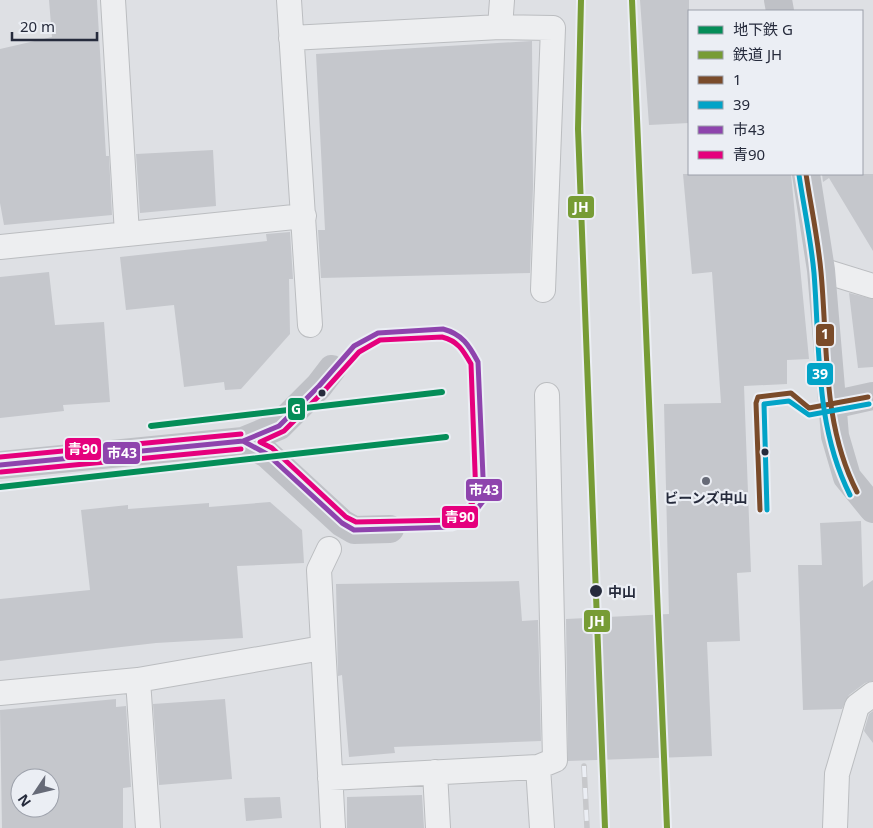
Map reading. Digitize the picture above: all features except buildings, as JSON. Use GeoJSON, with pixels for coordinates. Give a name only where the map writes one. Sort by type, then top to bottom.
{"type":"FeatureCollection","features":[{"type":"Feature","properties":{"kind":"street"},"geometry":{"type":"LineString","coordinates":[[113,0],[127,234]]}},
{"type":"Feature","properties":{"kind":"street"},"geometry":{"type":"LineString","coordinates":[[289,0],[310,325]]}},
{"type":"Feature","properties":{"kind":"street"},"geometry":{"type":"LineString","coordinates":[[500,27],[502,0]]}},
{"type":"Feature","properties":{"kind":"street"},"geometry":{"type":"LineString","coordinates":[[291,38],[500,27],[552,28],[543,290]]}},
{"type":"Feature","properties":{"kind":"street"},"geometry":{"type":"LineString","coordinates":[[806,175],[821,270],[835,436],[847,477],[873,509]]}},
{"type":"Feature","properties":{"kind":"street"},"geometry":{"type":"LineString","coordinates":[[0,247],[127,234],[304,226]]}},
{"type":"Feature","properties":{"kind":"street"},"geometry":{"type":"LineString","coordinates":[[821,270],[873,286]]}},
{"type":"Feature","properties":{"kind":"street"},"geometry":{"type":"LineString","coordinates":[[0,465],[242,441],[278,426],[319,386],[332,369]]}},
{"type":"Feature","properties":{"kind":"street"},"geometry":{"type":"LineString","coordinates":[[330,778],[538,766],[555,760],[547,395]]}},
{"type":"Feature","properties":{"kind":"street"},"geometry":{"type":"LineString","coordinates":[[832,405],[873,396]]}},
{"type":"Feature","properties":{"kind":"street"},"geometry":{"type":"LineString","coordinates":[[242,441],[267,454],[342,523],[354,530],[390,529]]}},
{"type":"Feature","properties":{"kind":"street"},"geometry":{"type":"LineString","coordinates":[[328,549],[319,570],[333,828]]}},
{"type":"Feature","properties":{"kind":"street"},"geometry":{"type":"LineString","coordinates":[[0,693],[138,680],[322,648]]}},
{"type":"Feature","properties":{"kind":"street"},"geometry":{"type":"LineString","coordinates":[[138,680],[148,828]]}},
{"type":"Feature","properties":{"kind":"street"},"geometry":{"type":"LineString","coordinates":[[835,828],[837,774],[857,706],[873,694]]}},
{"type":"Feature","properties":{"kind":"street"},"geometry":{"type":"LineString","coordinates":[[538,766],[542,828]]}},
{"type":"Feature","properties":{"kind":"street"},"geometry":{"type":"LineString","coordinates":[[435,772],[438,828]]}},
{"type":"Feature","properties":{"kind":"railway"},"geometry":{"type":"LineString","coordinates":[[584,766],[587,828]]}},
{"type":"Feature","properties":{"kind":"metro line","name":"G"},"geometry":{"type":"LineString","coordinates":[[151,426],[442,392]]}},
{"type":"Feature","properties":{"kind":"metro line","name":"G"},"geometry":{"type":"LineString","coordinates":[[0,487],[446,437]]}},
{"type":"Feature","properties":{"kind":"rail line","name":"JH"},"geometry":{"type":"LineString","coordinates":[[581,0],[578,129],[605,828]]}},
{"type":"Feature","properties":{"kind":"rail line","name":"JH"},"geometry":{"type":"LineString","coordinates":[[632,0],[667,828]]}},
{"type":"Feature","properties":{"kind":"transit line","name":"39"},"geometry":{"type":"LineString","coordinates":[[799,175],[813,261],[821,386],[825,414],[830,442],[850,495]]}},
{"type":"Feature","properties":{"kind":"transit line","name":"1"},"geometry":{"type":"LineString","coordinates":[[806,175],[820,260],[826,357],[832,412],[846,466],[857,492]]}},
{"type":"Feature","properties":{"kind":"transit line","name":"市43"},"geometry":{"type":"LineString","coordinates":[[443,329],[460,337],[478,362],[484,500],[467,522],[452,527],[354,530],[342,523],[267,454],[243,441],[279,426],[319,386],[354,346],[378,333],[443,329]]}},
{"type":"Feature","properties":{"kind":"transit line","name":"青90"},"geometry":{"type":"LineString","coordinates":[[442,337],[452,341],[459,347],[471,364],[476,498],[462,516],[451,520],[356,522],[346,517],[272,448],[260,442],[284,431],[359,352],[380,340],[442,337]]}},
{"type":"Feature","properties":{"kind":"transit line","name":"1"},"geometry":{"type":"LineString","coordinates":[[760,510],[756,403],[758,397],[791,393],[809,408],[868,397]]}},
{"type":"Feature","properties":{"kind":"transit line","name":"39"},"geometry":{"type":"LineString","coordinates":[[767,510],[764,404],[789,401],[809,415],[869,404]]}},
{"type":"Feature","properties":{"kind":"transit line","name":"青90"},"geometry":{"type":"LineString","coordinates":[[0,457],[241,434]]}},
{"type":"Feature","properties":{"kind":"transit line","name":"市43"},"geometry":{"type":"LineString","coordinates":[[0,465],[243,441]]}},
{"type":"Feature","properties":{"kind":"transit line","name":"青90"},"geometry":{"type":"LineString","coordinates":[[1,472],[241,449]]}},
{"type":"Feature","properties":{"kind":"place","name":"ビーンズ中山"},"geometry":{"type":"Point","coordinates":[706,481]}},
{"type":"Feature","properties":{"kind":"place","name":"中山"},"geometry":{"type":"Point","coordinates":[596,591]}}]}
